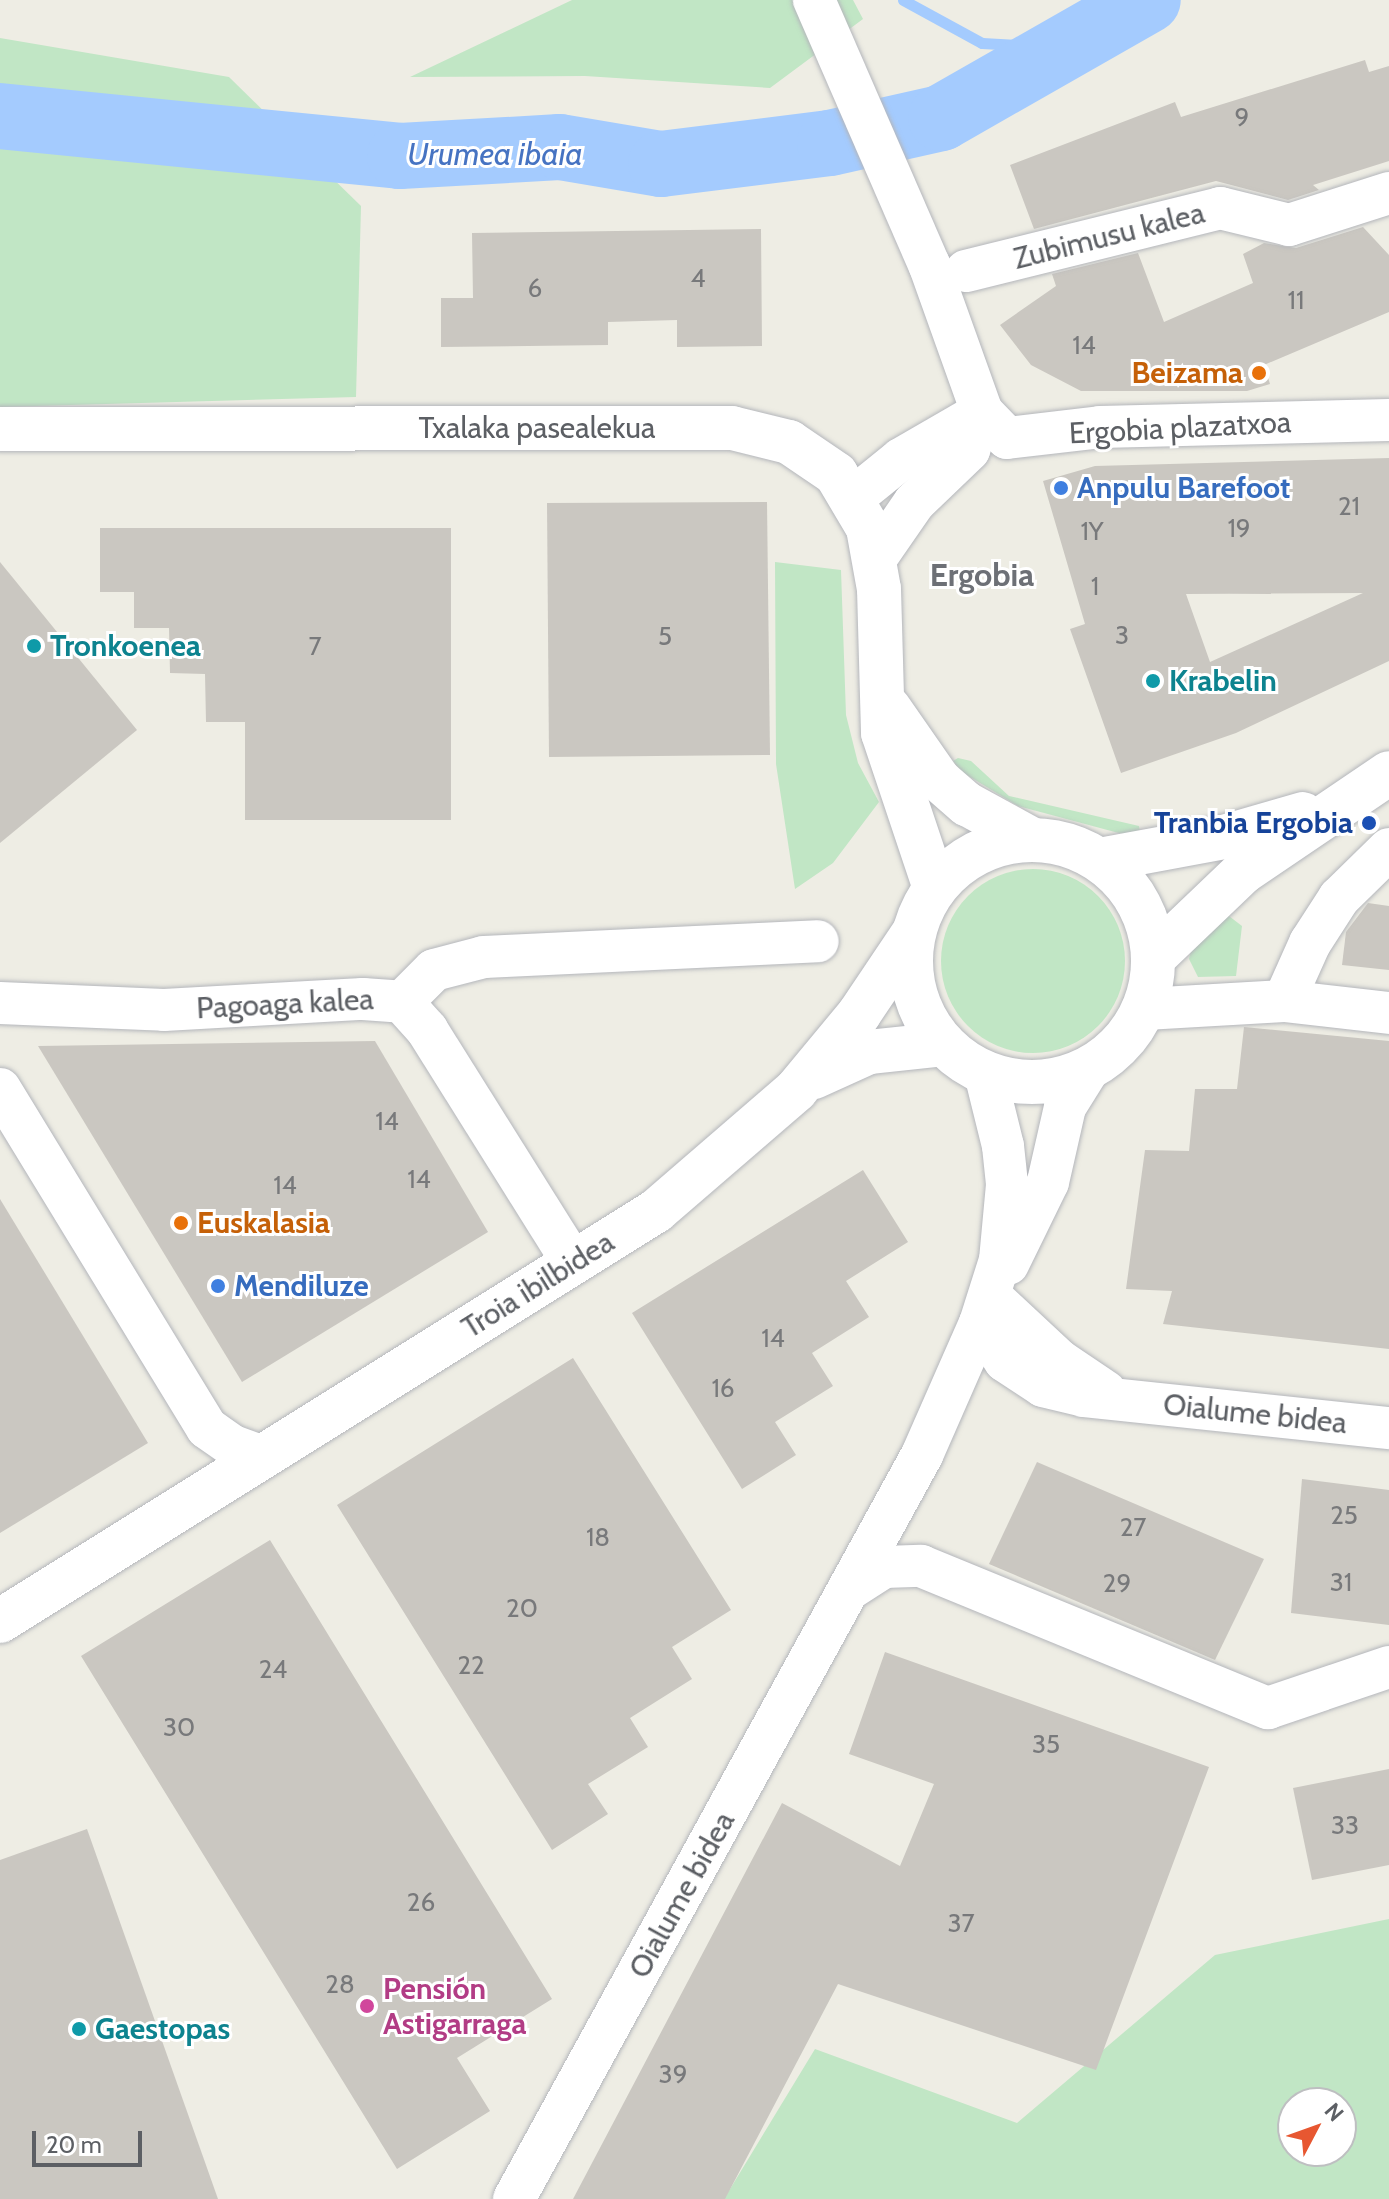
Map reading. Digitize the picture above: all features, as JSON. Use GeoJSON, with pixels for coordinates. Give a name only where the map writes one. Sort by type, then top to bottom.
{"type":"FeatureCollection","features":[{"type":"Feature","properties":{"kind":"main road","name":"Txalaka pasealekua"},"geometry":{"type":"LineString","coordinates":[[0,429],[732,428],[789,442],[836,474],[854,497],[876,558],[883,733],[894,776],[921,837],[935,888]]}},
{"type":"Feature","properties":{"kind":"main road","name":"Txalaka pasealekua"},"geometry":{"type":"LineString","coordinates":[[881,690],[896,722],[939,780],[967,804],[1031,839]]}},
{"type":"Feature","properties":{"kind":"main road"},"geometry":{"type":"LineString","coordinates":[[1154,957],[1243,872],[1343,800],[1389,773]]}},
{"type":"Feature","properties":{"kind":"main road"},"geometry":{"type":"LineString","coordinates":[[1100,860],[1224,837],[1343,800]]}},
{"type":"Feature","properties":{"kind":"main road"},"geometry":{"type":"LineString","coordinates":[[1031,839],[1055,842],[1100,860],[1139,902],[1154,957],[1145,1009],[1131,1034],[1088,1070],[1037,1083],[985,1073],[944,1044],[929,1025],[912,980],[914,932],[935,888],[977,853],[1031,839]]}},
{"type":"Feature","properties":{"kind":"main road","name":"Troia ibilbidea"},"geometry":{"type":"LineString","coordinates":[[0,1621],[656,1211],[796,1090],[859,1014],[914,932]]}},
{"type":"Feature","properties":{"kind":"main road","name":"Troia ibilbidea"},"geometry":{"type":"LineString","coordinates":[[796,1090],[869,1052],[944,1044]]}},
{"type":"Feature","properties":{"kind":"street"},"geometry":{"type":"LineString","coordinates":[[814,0],[921,247],[982,412],[969,450],[914,503],[876,558]]}},
{"type":"Feature","properties":{"kind":"street","name":"Zubimusu kalea"},"geometry":{"type":"LineString","coordinates":[[966,271],[1220,208],[1289,225],[1389,193]]}},
{"type":"Feature","properties":{"kind":"street"},"geometry":{"type":"LineString","coordinates":[[854,497],[901,459],[982,412]]}},
{"type":"Feature","properties":{"kind":"street","name":"Ergobia plazatxoa"},"geometry":{"type":"LineString","coordinates":[[982,412],[1007,438],[1100,427],[1389,420]]}},
{"type":"Feature","properties":{"kind":"street"},"geometry":{"type":"LineString","coordinates":[[1284,1001],[1310,943],[1339,898],[1389,849]]}},
{"type":"Feature","properties":{"kind":"street"},"geometry":{"type":"LineString","coordinates":[[402,1002],[434,970],[484,957],[818,941]]}},
{"type":"Feature","properties":{"kind":"street","name":"Pagoaga kalea"},"geometry":{"type":"LineString","coordinates":[[9,1015],[363,999],[402,1002],[427,1030],[573,1263]]}},
{"type":"Feature","properties":{"kind":"street"},"geometry":{"type":"LineString","coordinates":[[1145,1009],[1284,1001],[1389,1013]]}},
{"type":"Feature","properties":{"kind":"street","name":"Oialume bidea"},"geometry":{"type":"LineString","coordinates":[[514,2199],[922,1455],[985,1310],[1033,1220],[1065,1107],[1088,1070]]}},
{"type":"Feature","properties":{"kind":"street","name":"Oialume bidea"},"geometry":{"type":"LineString","coordinates":[[985,1073],[1001,1134],[1007,1184],[1004,1234],[985,1310]]}},
{"type":"Feature","properties":{"kind":"street"},"geometry":{"type":"LineString","coordinates":[[0,1089],[207,1428],[233,1446],[263,1457]]}},
{"type":"Feature","properties":{"kind":"street","name":"Oialume bidea"},"geometry":{"type":"LineString","coordinates":[[985,1310],[1122,1400],[1389,1428]]}},
{"type":"Feature","properties":{"kind":"street","name":"Oialume bidea"},"geometry":{"type":"LineString","coordinates":[[848,1590],[884,1567],[921,1566],[1268,1708],[1389,1667]]}},
{"type":"Feature","properties":{"kind":"green space"},"geometry":{"type":"Polygon","coordinates":[[[572,0],[853,0],[863,19],[770,88],[585,76],[410,77],[572,0]]]}},
{"type":"Feature","properties":{"kind":"green space"},"geometry":{"type":"Polygon","coordinates":[[[0,38],[229,77],[361,206],[356,397],[0,407],[0,38]]]}},
{"type":"Feature","properties":{"kind":"green space"},"geometry":{"type":"Polygon","coordinates":[[[775,562],[841,570],[846,715],[858,763],[879,802],[833,863],[795,889],[776,764],[775,562]]]}},
{"type":"Feature","properties":{"kind":"green space"},"geometry":{"type":"Polygon","coordinates":[[[958,758],[971,761],[1009,796],[1139,826],[1141,839],[1018,806],[962,772],[953,761],[958,758]]]}},
{"type":"Feature","properties":{"kind":"green space"},"geometry":{"type":"Polygon","coordinates":[[[1033,869],[1051,870],[1068,876],[1098,896],[1118,926],[1124,943],[1124,979],[1118,996],[1098,1026],[1068,1046],[1051,1052],[1033,1053],[1015,1052],[998,1046],[968,1026],[948,996],[942,979],[941,961],[942,943],[948,926],[968,896],[998,876],[1015,870],[1033,869]]]}},
{"type":"Feature","properties":{"kind":"green space"},"geometry":{"type":"Polygon","coordinates":[[[1225,913],[1242,926],[1236,976],[1198,977],[1189,959],[1192,946],[1225,913]]]}},
{"type":"Feature","properties":{"kind":"green space"},"geometry":{"type":"Polygon","coordinates":[[[1389,1919],[1389,2199],[724,2199],[815,2049],[1017,2123],[1215,1955],[1389,1919]]]}},
{"type":"Feature","properties":{"kind":"building"},"geometry":{"type":"Polygon","coordinates":[[[1365,60],[1369,72],[1389,66],[1389,161],[1313,185],[1319,190],[1288,200],[1216,181],[1034,229],[1010,165],[1175,102],[1181,117],[1365,60]]]}},
{"type":"Feature","properties":{"kind":"building"},"geometry":{"type":"Polygon","coordinates":[[[1363,227],[1389,255],[1389,312],[1264,365],[1270,384],[1247,391],[1081,391],[1031,365],[1000,325],[1056,286],[1052,274],[1138,253],[1164,322],[1253,283],[1243,254],[1264,243],[1296,248],[1363,227]]]}},
{"type":"Feature","properties":{"kind":"building"},"geometry":{"type":"Polygon","coordinates":[[[761,229],[762,346],[677,347],[677,320],[608,322],[608,345],[441,347],[441,298],[473,298],[472,233],[761,229]]]}},
{"type":"Feature","properties":{"kind":"building"},"geometry":{"type":"Polygon","coordinates":[[[1389,458],[1389,661],[1236,733],[1121,773],[1070,629],[1085,624],[1043,481],[1095,466],[1389,458]],[[1363,593],[1186,594],[1210,662],[1363,593]]]}},
{"type":"Feature","properties":{"kind":"building"},"geometry":{"type":"Polygon","coordinates":[[[767,502],[770,755],[549,757],[547,503],[767,502]]]}},
{"type":"Feature","properties":{"kind":"building"},"geometry":{"type":"Polygon","coordinates":[[[100,528],[451,528],[451,820],[245,820],[245,722],[206,722],[205,674],[170,673],[169,628],[134,628],[134,592],[100,592],[100,528]]]}},
{"type":"Feature","properties":{"kind":"building","name":"Tronkoenea"},"geometry":{"type":"Polygon","coordinates":[[[0,562],[137,730],[0,843],[0,562]]]}},
{"type":"Feature","properties":{"kind":"building"},"geometry":{"type":"Polygon","coordinates":[[[1368,903],[1389,906],[1389,970],[1342,965],[1346,932],[1368,903]]]}},
{"type":"Feature","properties":{"kind":"building"},"geometry":{"type":"Polygon","coordinates":[[[1244,1027],[1389,1041],[1389,1349],[1163,1324],[1172,1291],[1126,1289],[1145,1150],[1189,1151],[1195,1089],[1237,1089],[1244,1027]]]}},
{"type":"Feature","properties":{"kind":"building"},"geometry":{"type":"Polygon","coordinates":[[[375,1041],[488,1232],[242,1382],[38,1046],[375,1041]]]}},
{"type":"Feature","properties":{"kind":"building"},"geometry":{"type":"Polygon","coordinates":[[[863,1170],[908,1242],[846,1281],[869,1317],[812,1353],[833,1386],[775,1422],[796,1455],[742,1489],[632,1313],[863,1170]]]}},
{"type":"Feature","properties":{"kind":"building"},"geometry":{"type":"Polygon","coordinates":[[[0,1199],[148,1443],[0,1533],[0,1199]]]}},
{"type":"Feature","properties":{"kind":"building"},"geometry":{"type":"Polygon","coordinates":[[[573,1358],[731,1610],[672,1647],[692,1679],[630,1718],[648,1747],[588,1784],[608,1814],[552,1850],[337,1505],[573,1358]]]}},
{"type":"Feature","properties":{"kind":"building"},"geometry":{"type":"Polygon","coordinates":[[[1037,1462],[1264,1559],[1215,1660],[989,1564],[1037,1462]]]}},
{"type":"Feature","properties":{"kind":"building"},"geometry":{"type":"Polygon","coordinates":[[[1302,1479],[1389,1490],[1389,1625],[1291,1613],[1302,1479]]]}},
{"type":"Feature","properties":{"kind":"building"},"geometry":{"type":"Polygon","coordinates":[[[270,1540],[552,1999],[457,2058],[490,2111],[397,2169],[81,1656],[270,1540]]]}},
{"type":"Feature","properties":{"kind":"building"},"geometry":{"type":"Polygon","coordinates":[[[885,1652],[1209,1767],[1096,2070],[838,1984],[725,2199],[573,2199],[782,1803],[900,1866],[934,1784],[849,1754],[885,1652]]]}},
{"type":"Feature","properties":{"kind":"building"},"geometry":{"type":"Polygon","coordinates":[[[1389,1769],[1389,1865],[1312,1880],[1293,1788],[1389,1769]]]}},
{"type":"Feature","properties":{"kind":"building","name":"Gaestopas"},"geometry":{"type":"Polygon","coordinates":[[[87,1829],[218,2199],[0,2199],[0,1860],[87,1829]]]}},
{"type":"Feature","properties":{"kind":"waterway"},"geometry":{"type":"LineString","coordinates":[[903,0],[982,43],[1068,48]]}},
{"type":"Feature","properties":{"kind":"waterway","name":"Urumea ibaia"},"geometry":{"type":"LineString","coordinates":[[0,116],[400,156],[560,147],[661,164],[830,143],[941,118],[1148,0]]}},
{"type":"Feature","properties":{"kind":"place","name":"Beizama"},"geometry":{"type":"Point","coordinates":[1259,373]}},
{"type":"Feature","properties":{"kind":"place","name":"Anpulu Barefoot"},"geometry":{"type":"Point","coordinates":[1061,488]}},
{"type":"Feature","properties":{"kind":"place","name":"Tronkoenea"},"geometry":{"type":"Point","coordinates":[34,646]}},
{"type":"Feature","properties":{"kind":"place","name":"Krabelin"},"geometry":{"type":"Point","coordinates":[1153,681]}},
{"type":"Feature","properties":{"kind":"place","name":"Tranbia Ergobia"},"geometry":{"type":"Point","coordinates":[1369,823]}},
{"type":"Feature","properties":{"kind":"place","name":"Euskalasia"},"geometry":{"type":"Point","coordinates":[181,1223]}},
{"type":"Feature","properties":{"kind":"place","name":"Mendiluze"},"geometry":{"type":"Point","coordinates":[218,1286]}},
{"type":"Feature","properties":{"kind":"place","name":"Pensión Astigarraga"},"geometry":{"type":"Point","coordinates":[367,2006]}},
{"type":"Feature","properties":{"kind":"place","name":"Gaestopas"},"geometry":{"type":"Point","coordinates":[79,2029]}},
{"type":"Feature","properties":{"kind":"district","name":"Ergobia"},"geometry":{"type":"Point","coordinates":[982,575]}}]}
